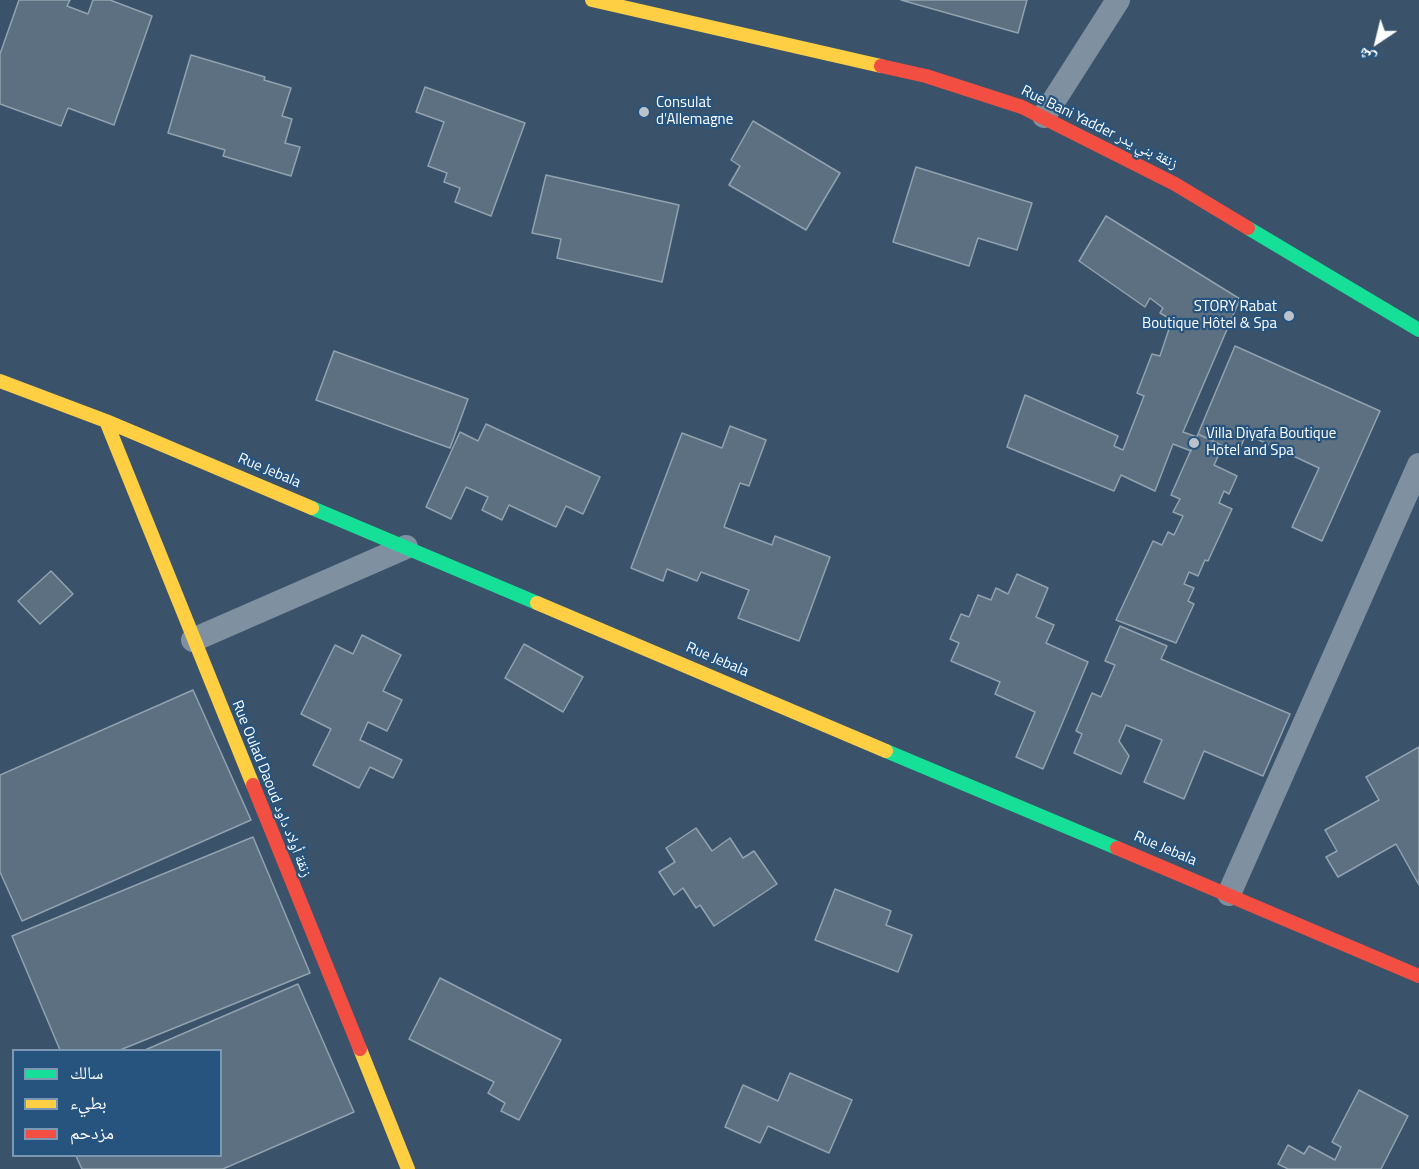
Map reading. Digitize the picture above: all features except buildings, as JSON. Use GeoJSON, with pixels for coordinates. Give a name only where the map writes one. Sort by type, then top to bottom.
{"type":"FeatureCollection","features":[{"type":"Feature","properties":{"kind":"street","name":"Rue Bani Yadder زنقة بني يدر"},"geometry":{"type":"LineString","coordinates":[[592,0],[926,76],[972,89],[1044,116],[1175,184],[1419,330]]}},
{"type":"Feature","properties":{"kind":"street"},"geometry":{"type":"LineString","coordinates":[[1044,116],[1118,0]]}},
{"type":"Feature","properties":{"kind":"street","name":"Rue Jebala"},"geometry":{"type":"LineString","coordinates":[[0,381],[106,421],[1419,976]]}},
{"type":"Feature","properties":{"kind":"street","name":"Rue Oulad Daoud زنقة أولاد داود"},"geometry":{"type":"LineString","coordinates":[[106,421],[408,1169]]}},
{"type":"Feature","properties":{"kind":"street"},"geometry":{"type":"LineString","coordinates":[[1229,894],[1419,465]]}},
{"type":"Feature","properties":{"kind":"street"},"geometry":{"type":"LineString","coordinates":[[193,640],[406,547]]}},
{"type":"Feature","properties":{"kind":"traffic: fast"},"geometry":{"type":"LineString","coordinates":[[1248,228],[1419,330]]}},
{"type":"Feature","properties":{"kind":"traffic: fast"},"geometry":{"type":"LineString","coordinates":[[312,508],[537,603]]}},
{"type":"Feature","properties":{"kind":"traffic: fast"},"geometry":{"type":"LineString","coordinates":[[886,751],[1117,848]]}},
{"type":"Feature","properties":{"kind":"traffic: slow"},"geometry":{"type":"LineString","coordinates":[[592,0],[881,66]]}},
{"type":"Feature","properties":{"kind":"traffic: slow"},"geometry":{"type":"LineString","coordinates":[[0,381],[106,421],[312,508]]}},
{"type":"Feature","properties":{"kind":"traffic: slow"},"geometry":{"type":"LineString","coordinates":[[106,421],[253,785]]}},
{"type":"Feature","properties":{"kind":"traffic: slow"},"geometry":{"type":"LineString","coordinates":[[537,603],[886,751]]}},
{"type":"Feature","properties":{"kind":"traffic: slow"},"geometry":{"type":"LineString","coordinates":[[360,1049],[408,1169]]}},
{"type":"Feature","properties":{"kind":"traffic: jam"},"geometry":{"type":"LineString","coordinates":[[881,66],[926,76],[1022,107],[1175,184],[1248,228]]}},
{"type":"Feature","properties":{"kind":"traffic: jam"},"geometry":{"type":"LineString","coordinates":[[253,785],[360,1049]]}},
{"type":"Feature","properties":{"kind":"traffic: jam"},"geometry":{"type":"LineString","coordinates":[[1117,848],[1419,976]]}},
{"type":"Feature","properties":{"kind":"place","name":"Consulat d'Allemagne"},"geometry":{"type":"Point","coordinates":[644,112]}},
{"type":"Feature","properties":{"kind":"place","name":"STORY Rabat Boutique Hôtel & Spa"},"geometry":{"type":"Point","coordinates":[1289,316]}},
{"type":"Feature","properties":{"kind":"place","name":"Villa Diyafa Boutique Hotel and Spa"},"geometry":{"type":"Point","coordinates":[1194,443]}}]}
